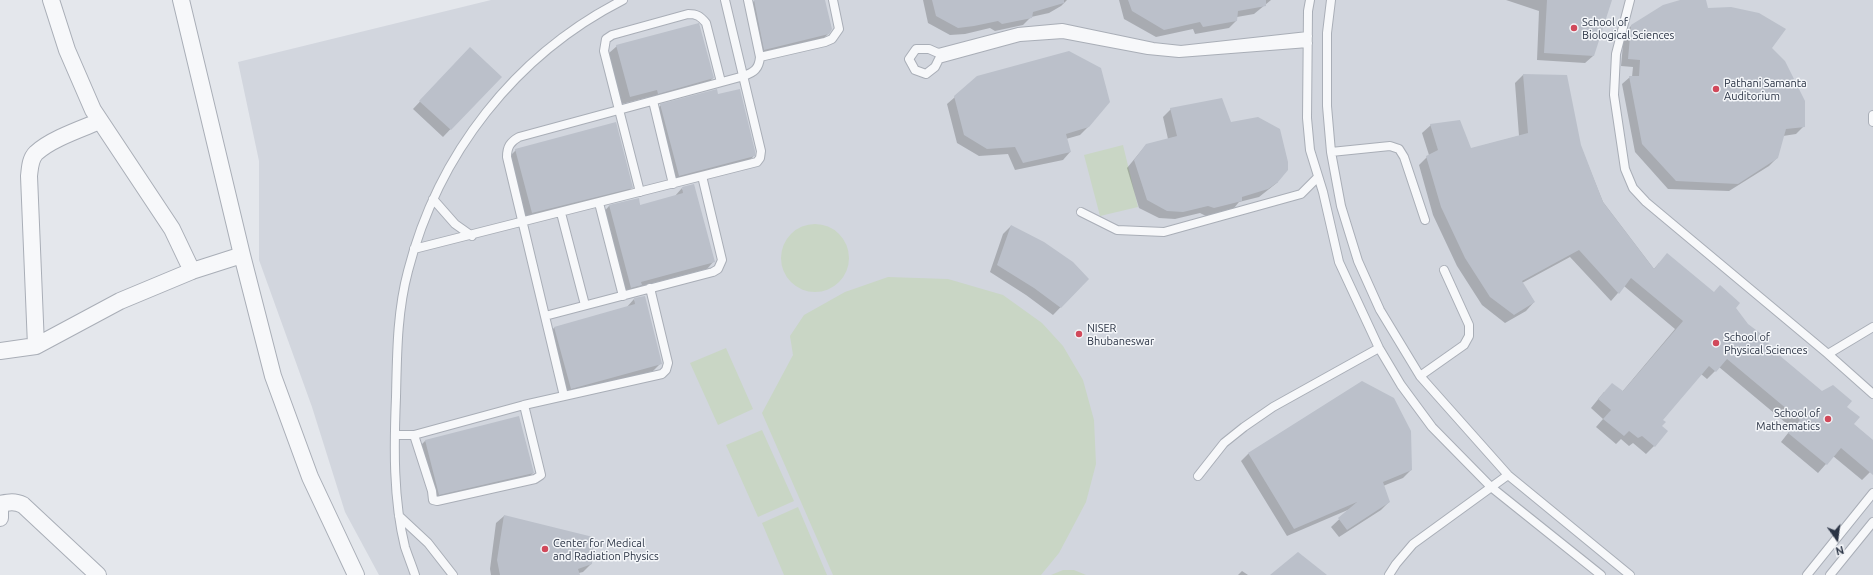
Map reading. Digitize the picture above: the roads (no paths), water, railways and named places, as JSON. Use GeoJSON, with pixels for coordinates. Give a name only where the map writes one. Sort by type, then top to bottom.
{"type":"FeatureCollection","features":[{"type":"Feature","properties":{"kind":"street"},"geometry":{"type":"LineString","coordinates":[[51,0],[67,50],[93,110],[172,229],[192,271]]}},
{"type":"Feature","properties":{"kind":"street"},"geometry":{"type":"LineString","coordinates":[[181,0],[242,255],[273,376],[310,477],[351,574]]}},
{"type":"Feature","properties":{"kind":"street"},"geometry":{"type":"LineString","coordinates":[[36,346],[29,176],[30,164],[36,154],[48,145],[100,121]]}},
{"type":"Feature","properties":{"kind":"street"},"geometry":{"type":"LineString","coordinates":[[0,351],[36,346],[120,301],[192,271],[242,255]]}},
{"type":"Feature","properties":{"kind":"street"},"geometry":{"type":"LineString","coordinates":[[0,504],[17,502],[24,505],[98,575]]}},
{"type":"Feature","properties":{"kind":"street"},"geometry":{"type":"LineString","coordinates":[[0,508],[0,518]]}},
{"type":"Feature","properties":{"kind":"lane"},"geometry":{"type":"LineString","coordinates":[[415,575],[405,546],[399,516],[395,435],[398,340],[401,305],[407,272],[414,249],[433,198],[441,182],[468,136],[491,105],[542,53],[599,12],[623,0]]}},
{"type":"Feature","properties":{"kind":"lane"},"geometry":{"type":"LineString","coordinates":[[414,249],[472,236],[757,162],[760,158],[761,151],[744,76],[724,0]]}},
{"type":"Feature","properties":{"kind":"lane"},"geometry":{"type":"LineString","coordinates":[[564,396],[522,223],[507,157],[507,149],[511,141],[519,137],[754,72],[757,68],[760,57],[748,0]]}},
{"type":"Feature","properties":{"kind":"lane"},"geometry":{"type":"LineString","coordinates":[[760,57],[825,42],[832,39],[840,29],[833,0]]}},
{"type":"Feature","properties":{"kind":"lane"},"geometry":{"type":"LineString","coordinates":[[1310,0],[1307,118],[1310,150],[1339,262],[1379,348],[1401,385],[1432,427],[1491,487],[1601,575]]}},
{"type":"Feature","properties":{"kind":"lane"},"geometry":{"type":"LineString","coordinates":[[1331,0],[1327,33],[1327,106],[1331,152],[1341,206],[1358,261],[1380,310],[1420,376],[1508,475],[1630,575]]}},
{"type":"Feature","properties":{"kind":"lane"},"geometry":{"type":"LineString","coordinates":[[1630,0],[1616,54],[1614,95],[1626,168],[1633,188],[1646,202],[1828,354],[1873,394]]}},
{"type":"Feature","properties":{"kind":"lane"},"geometry":{"type":"LineString","coordinates":[[640,192],[604,51],[606,39],[612,35],[688,14],[695,14],[700,16],[706,23],[721,82]]}},
{"type":"Feature","properties":{"kind":"lane"},"geometry":{"type":"LineString","coordinates":[[1062,28],[1153,47],[1180,50],[1308,40],[1179,53],[1148,50],[1063,34],[1020,37],[939,59],[935,67],[926,74],[915,70],[909,59],[916,48],[929,49],[938,53],[1018,32],[1062,28]]}},
{"type":"Feature","properties":{"kind":"lane"},"geometry":{"type":"LineString","coordinates":[[652,101],[673,184]]}},
{"type":"Feature","properties":{"kind":"lane"},"geometry":{"type":"LineString","coordinates":[[1873,115],[1873,122]]}},
{"type":"Feature","properties":{"kind":"lane"},"geometry":{"type":"LineString","coordinates":[[1331,152],[1390,146],[1399,149],[1404,157],[1425,220]]}},
{"type":"Feature","properties":{"kind":"lane"},"geometry":{"type":"LineString","coordinates":[[545,316],[713,272],[718,269],[722,260],[702,176]]}},
{"type":"Feature","properties":{"kind":"lane"},"geometry":{"type":"LineString","coordinates":[[1081,212],[1117,230],[1164,232],[1301,194],[1318,177]]}},
{"type":"Feature","properties":{"kind":"lane"},"geometry":{"type":"LineString","coordinates":[[433,198],[454,224],[472,236]]}},
{"type":"Feature","properties":{"kind":"lane"},"geometry":{"type":"LineString","coordinates":[[599,203],[622,296]]}},
{"type":"Feature","properties":{"kind":"lane"},"geometry":{"type":"LineString","coordinates":[[561,213],[585,305]]}},
{"type":"Feature","properties":{"kind":"lane"},"geometry":{"type":"LineString","coordinates":[[1420,376],[1464,345],[1469,336],[1469,325],[1444,270]]}},
{"type":"Feature","properties":{"kind":"lane"},"geometry":{"type":"LineString","coordinates":[[395,435],[414,434],[524,405],[662,374],[666,370],[668,363],[650,288]]}},
{"type":"Feature","properties":{"kind":"lane"},"geometry":{"type":"LineString","coordinates":[[1828,354],[1873,327]]}},
{"type":"Feature","properties":{"kind":"lane"},"geometry":{"type":"LineString","coordinates":[[1198,476],[1224,443],[1244,427],[1273,407],[1379,348]]}},
{"type":"Feature","properties":{"kind":"lane"},"geometry":{"type":"LineString","coordinates":[[414,434],[432,492],[432,500],[437,501],[535,479],[541,475],[524,405]]}},
{"type":"Feature","properties":{"kind":"lane"},"geometry":{"type":"LineString","coordinates":[[1389,575],[1413,544],[1508,475]]}},
{"type":"Feature","properties":{"kind":"lane"},"geometry":{"type":"LineString","coordinates":[[1807,575],[1873,493]]}},
{"type":"Feature","properties":{"kind":"lane"},"geometry":{"type":"LineString","coordinates":[[399,516],[428,543],[453,575]]}},
{"type":"Feature","properties":{"kind":"lane"},"geometry":{"type":"LineString","coordinates":[[1830,575],[1873,522]]}},
{"type":"Feature","properties":{"kind":"place","name":"School of Biological Sciences"},"geometry":{"type":"Point","coordinates":[1574,28]}},
{"type":"Feature","properties":{"kind":"place","name":"Pathani Samanta Auditorium"},"geometry":{"type":"Point","coordinates":[1716,89]}},
{"type":"Feature","properties":{"kind":"place","name":"NISER Bhubaneswar"},"geometry":{"type":"Point","coordinates":[1079,334]}},
{"type":"Feature","properties":{"kind":"place","name":"School of Physical Sciences"},"geometry":{"type":"Point","coordinates":[1716,343]}},
{"type":"Feature","properties":{"kind":"place","name":"School of Mathematics"},"geometry":{"type":"Point","coordinates":[1828,419]}},
{"type":"Feature","properties":{"kind":"place","name":"Center for Medical and Radiation Physics"},"geometry":{"type":"Point","coordinates":[545,549]}}]}
